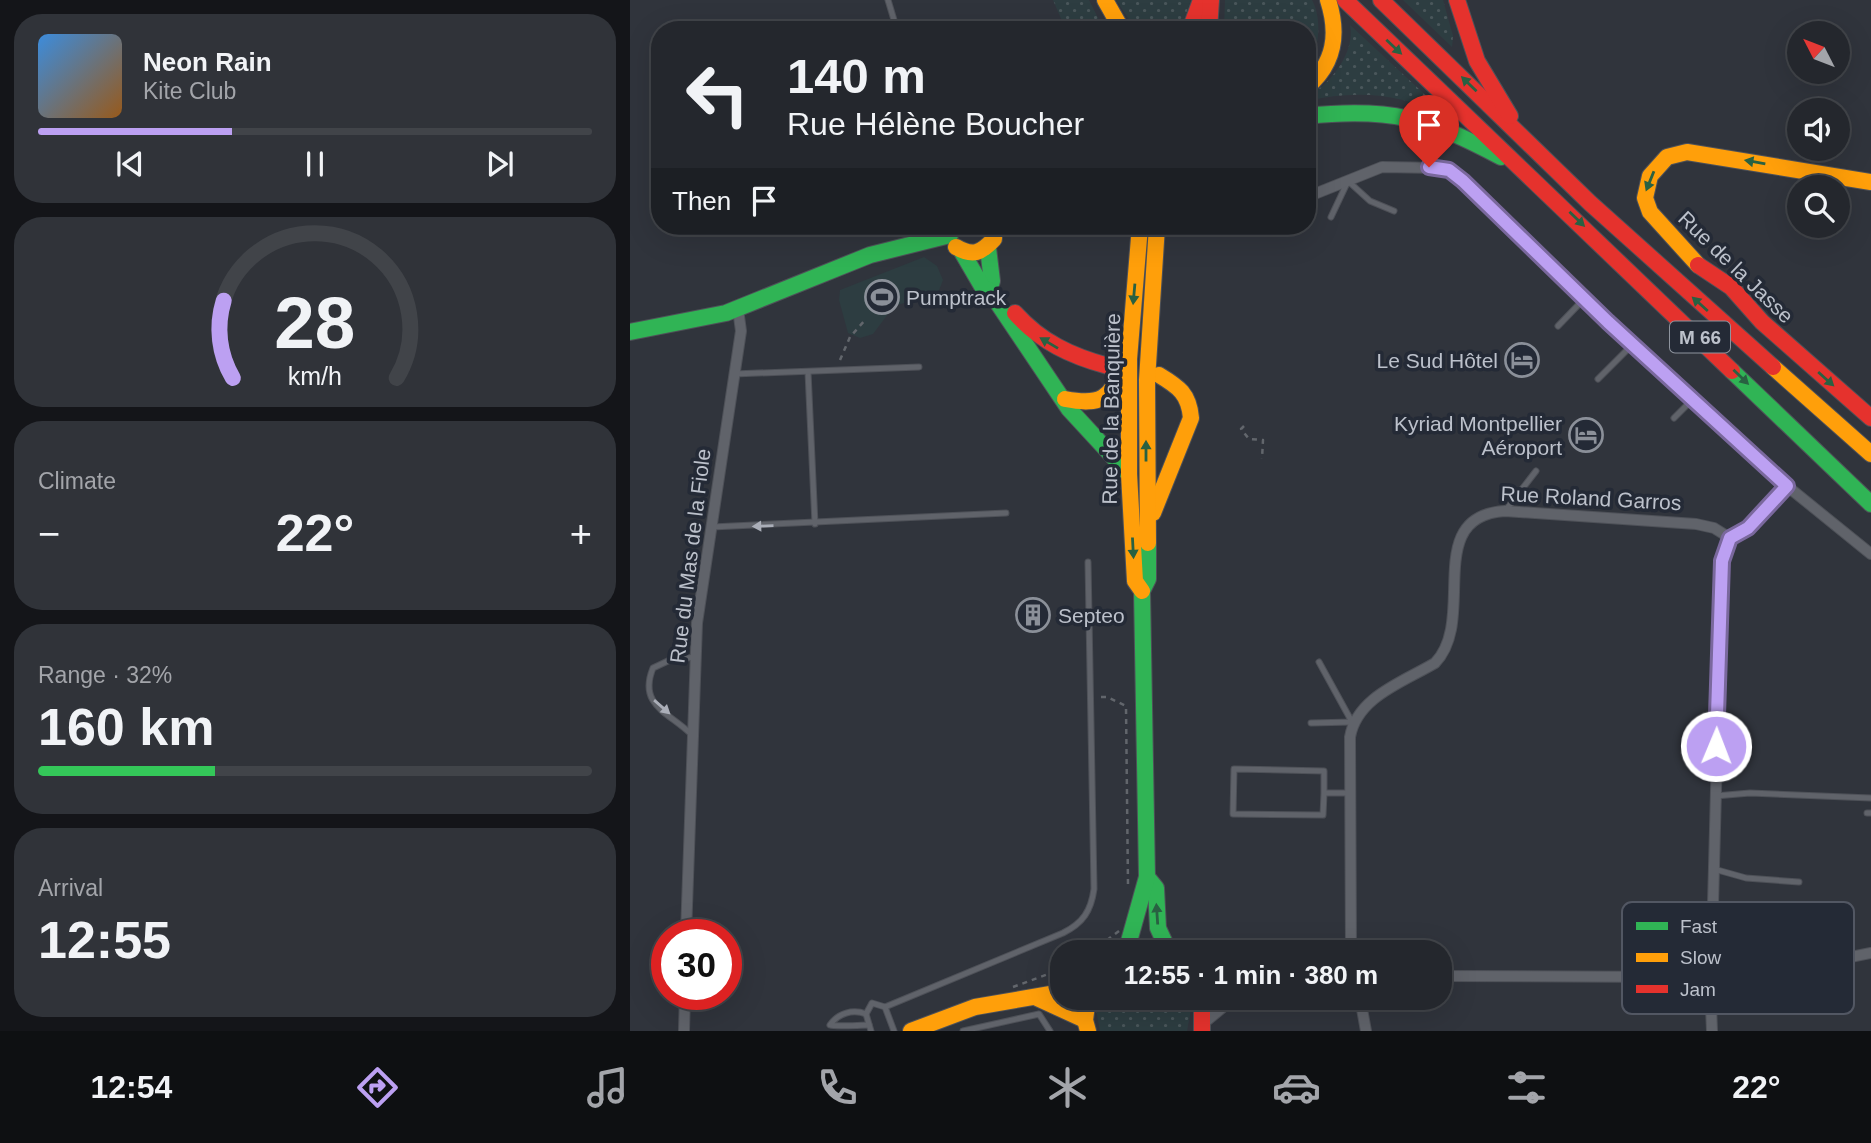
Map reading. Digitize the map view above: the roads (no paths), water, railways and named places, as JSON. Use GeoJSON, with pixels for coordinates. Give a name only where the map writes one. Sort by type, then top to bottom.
{"type":"FeatureCollection","features":[{"type":"Feature","properties":{"kind":"main road"},"geometry":{"type":"LineString","coordinates":[[1105,0],[1117,21]]}},
{"type":"Feature","properties":{"kind":"main road"},"geometry":{"type":"LineString","coordinates":[[1193,21],[1201,0]]}},
{"type":"Feature","properties":{"kind":"main road"},"geometry":{"type":"LineString","coordinates":[[1210,21],[1211,0]]}},
{"type":"Feature","properties":{"kind":"main road"},"geometry":{"type":"LineString","coordinates":[[1316,79],[1323,73],[1333,51],[1336,20],[1328,0]]}},
{"type":"Feature","properties":{"kind":"main road","name":"M 66"},"geometry":{"type":"LineString","coordinates":[[1345,0],[1871,503]]}},
{"type":"Feature","properties":{"kind":"main road","name":"M 66"},"geometry":{"type":"LineString","coordinates":[[1381,0],[1698,302],[1871,454]]}},
{"type":"Feature","properties":{"kind":"main road","name":"M 66"},"geometry":{"type":"LineString","coordinates":[[1457,0],[1470,48],[1488,84],[1535,148]]}},
{"type":"Feature","properties":{"kind":"main road","name":"M 66"},"geometry":{"type":"LineString","coordinates":[[1316,115],[1372,110],[1415,116],[1461,134],[1527,172]]}},
{"type":"Feature","properties":{"kind":"main road","name":"Rue de la Jasse"},"geometry":{"type":"LineString","coordinates":[[1871,181],[1704,153],[1680,153],[1660,163],[1646,184],[1645,198],[1650,212],[1702,268],[1731,287],[1762,322],[1871,418]]}},
{"type":"Feature","properties":{"kind":"main road"},"geometry":{"type":"LineString","coordinates":[[630,332],[689,323],[738,309],[909,241],[932,235]]}},
{"type":"Feature","properties":{"kind":"main road"},"geometry":{"type":"LineString","coordinates":[[954,235],[983,288],[989,290],[1000,305],[1065,400],[1129,474]]}},
{"type":"Feature","properties":{"kind":"main road"},"geometry":{"type":"LineString","coordinates":[[962,251],[975,254],[988,248],[994,235]]}},
{"type":"Feature","properties":{"kind":"main road","name":"Rue de la Banquière"},"geometry":{"type":"LineString","coordinates":[[1139,235],[1129,359],[1129,474],[1135,581],[1142,591]]}},
{"type":"Feature","properties":{"kind":"main road","name":"Rue de la Banquière"},"geometry":{"type":"LineString","coordinates":[[1130,940],[1138,918],[1141,890],[1147,877],[1142,591],[1148,579],[1147,380],[1156,235]]}},
{"type":"Feature","properties":{"kind":"main road"},"geometry":{"type":"LineString","coordinates":[[988,248],[992,281],[989,290]]}},
{"type":"Feature","properties":{"kind":"main road"},"geometry":{"type":"LineString","coordinates":[[1000,305],[1013,310],[1025,326],[1054,347],[1108,366]]}},
{"type":"Feature","properties":{"kind":"main road"},"geometry":{"type":"LineString","coordinates":[[1065,400],[1091,404],[1109,397],[1116,390],[1129,359]]}},
{"type":"Feature","properties":{"kind":"main road"},"geometry":{"type":"LineString","coordinates":[[1148,524],[1152,520],[1159,488],[1184,443],[1192,421],[1192,407],[1185,393],[1172,381],[1159,375]]}},
{"type":"Feature","properties":{"kind":"main road"},"geometry":{"type":"LineString","coordinates":[[1079,419],[1091,404]]}},
{"type":"Feature","properties":{"kind":"main road","name":"Rue de la Banquière"},"geometry":{"type":"LineString","coordinates":[[1147,877],[1156,888],[1158,928],[1164,940]]}},
{"type":"Feature","properties":{"kind":"main road"},"geometry":{"type":"LineString","coordinates":[[911,1031],[975,1007],[1050,995]]}},
{"type":"Feature","properties":{"kind":"main road"},"geometry":{"type":"LineString","coordinates":[[1037,998],[1087,1025]]}},
{"type":"Feature","properties":{"kind":"street"},"geometry":{"type":"LineString","coordinates":[[1316,193],[1348,181],[1366,170],[1382,167],[1449,170],[1632,345],[1787,486],[1871,554]]}},
{"type":"Feature","properties":{"kind":"street","name":"Rue du Mas de la Fiole"},"geometry":{"type":"LineString","coordinates":[[686,919],[695,657],[710,527],[741,331],[738,309]]}},
{"type":"Feature","properties":{"kind":"street"},"geometry":{"type":"LineString","coordinates":[[1713,902],[1719,588],[1722,561],[1730,538],[1748,528],[1787,486]]}},
{"type":"Feature","properties":{"kind":"street","name":"Rue Roland Garros"},"geometry":{"type":"LineString","coordinates":[[1352,722],[1363,707],[1435,663],[1444,654],[1452,632],[1458,543],[1464,527],[1476,517],[1505,511],[1696,524],[1714,528],[1730,538]]}},
{"type":"Feature","properties":{"kind":"street"},"geometry":{"type":"LineString","coordinates":[[1351,940],[1352,722]]}},
{"type":"Feature","properties":{"kind":"street"},"geometry":{"type":"LineString","coordinates":[[1452,976],[1622,977]]}},
{"type":"Feature","properties":{"kind":"street"},"geometry":{"type":"LineString","coordinates":[[684,1031],[685,1010]]}},
{"type":"Feature","properties":{"kind":"street"},"geometry":{"type":"LineString","coordinates":[[1203,1027],[1221,1010]]}},
{"type":"Feature","properties":{"kind":"street"},"geometry":{"type":"LineString","coordinates":[[1362,1010],[1366,1031]]}},
{"type":"Feature","properties":{"kind":"lane"},"geometry":{"type":"LineString","coordinates":[[888,0],[894,21]]}},
{"type":"Feature","properties":{"kind":"lane"},"geometry":{"type":"LineString","coordinates":[[1331,217],[1348,181],[1370,201],[1394,211]]}},
{"type":"Feature","properties":{"kind":"lane"},"geometry":{"type":"LineString","coordinates":[[1558,326],[1584,299]]}},
{"type":"Feature","properties":{"kind":"lane"},"geometry":{"type":"LineString","coordinates":[[1598,379],[1632,345]]}},
{"type":"Feature","properties":{"kind":"lane"},"geometry":{"type":"LineString","coordinates":[[734,374],[919,367]]}},
{"type":"Feature","properties":{"kind":"lane"},"geometry":{"type":"LineString","coordinates":[[808,372],[815,524]]}},
{"type":"Feature","properties":{"kind":"lane"},"geometry":{"type":"LineString","coordinates":[[1674,418],[1693,399]]}},
{"type":"Feature","properties":{"kind":"lane"},"geometry":{"type":"LineString","coordinates":[[1505,511],[1536,471]]}},
{"type":"Feature","properties":{"kind":"lane"},"geometry":{"type":"LineString","coordinates":[[710,527],[1006,513]]}},
{"type":"Feature","properties":{"kind":"lane"},"geometry":{"type":"LineString","coordinates":[[870,1028],[866,1014],[872,1003],[885,1007],[1081,923],[1091,904],[1094,889],[1088,562]]}},
{"type":"Feature","properties":{"kind":"lane"},"geometry":{"type":"LineString","coordinates":[[692,734],[661,710],[649,695],[647,684],[653,668],[670,660],[695,657]]}},
{"type":"Feature","properties":{"kind":"lane"},"geometry":{"type":"LineString","coordinates":[[1311,723],[1352,722],[1319,662]]}},
{"type":"Feature","properties":{"kind":"lane"},"geometry":{"type":"LineString","coordinates":[[1234,769],[1324,771],[1324,793],[1323,815],[1233,814],[1234,769]]}},
{"type":"Feature","properties":{"kind":"lane"},"geometry":{"type":"LineString","coordinates":[[1324,793],[1350,793]]}},
{"type":"Feature","properties":{"kind":"lane"},"geometry":{"type":"LineString","coordinates":[[1715,796],[1750,793],[1871,798]]}},
{"type":"Feature","properties":{"kind":"lane"},"geometry":{"type":"LineString","coordinates":[[1714,869],[1746,878],[1799,881]]}},
{"type":"Feature","properties":{"kind":"lane"},"geometry":{"type":"LineString","coordinates":[[885,1007],[894,1031]]}},
{"type":"Feature","properties":{"kind":"lane"},"geometry":{"type":"LineString","coordinates":[[866,1014],[853,1011],[835,1018],[830,1025],[838,1028],[854,1023],[870,1028]]}},
{"type":"Feature","properties":{"kind":"lane"},"geometry":{"type":"LineString","coordinates":[[963,1031],[1039,1014],[1050,1031]]}},
{"type":"Feature","properties":{"kind":"place","name":"Pumptrack"},"geometry":{"type":"Point","coordinates":[882,297]}},
{"type":"Feature","properties":{"kind":"place","name":"Le Sud Hôtel"},"geometry":{"type":"Point","coordinates":[1522,360]}},
{"type":"Feature","properties":{"kind":"place","name":"Kyriad Montpellier Aéroport"},"geometry":{"type":"Point","coordinates":[1586,435]}},
{"type":"Feature","properties":{"kind":"place","name":"Septeo"},"geometry":{"type":"Point","coordinates":[1033,615]}}]}
